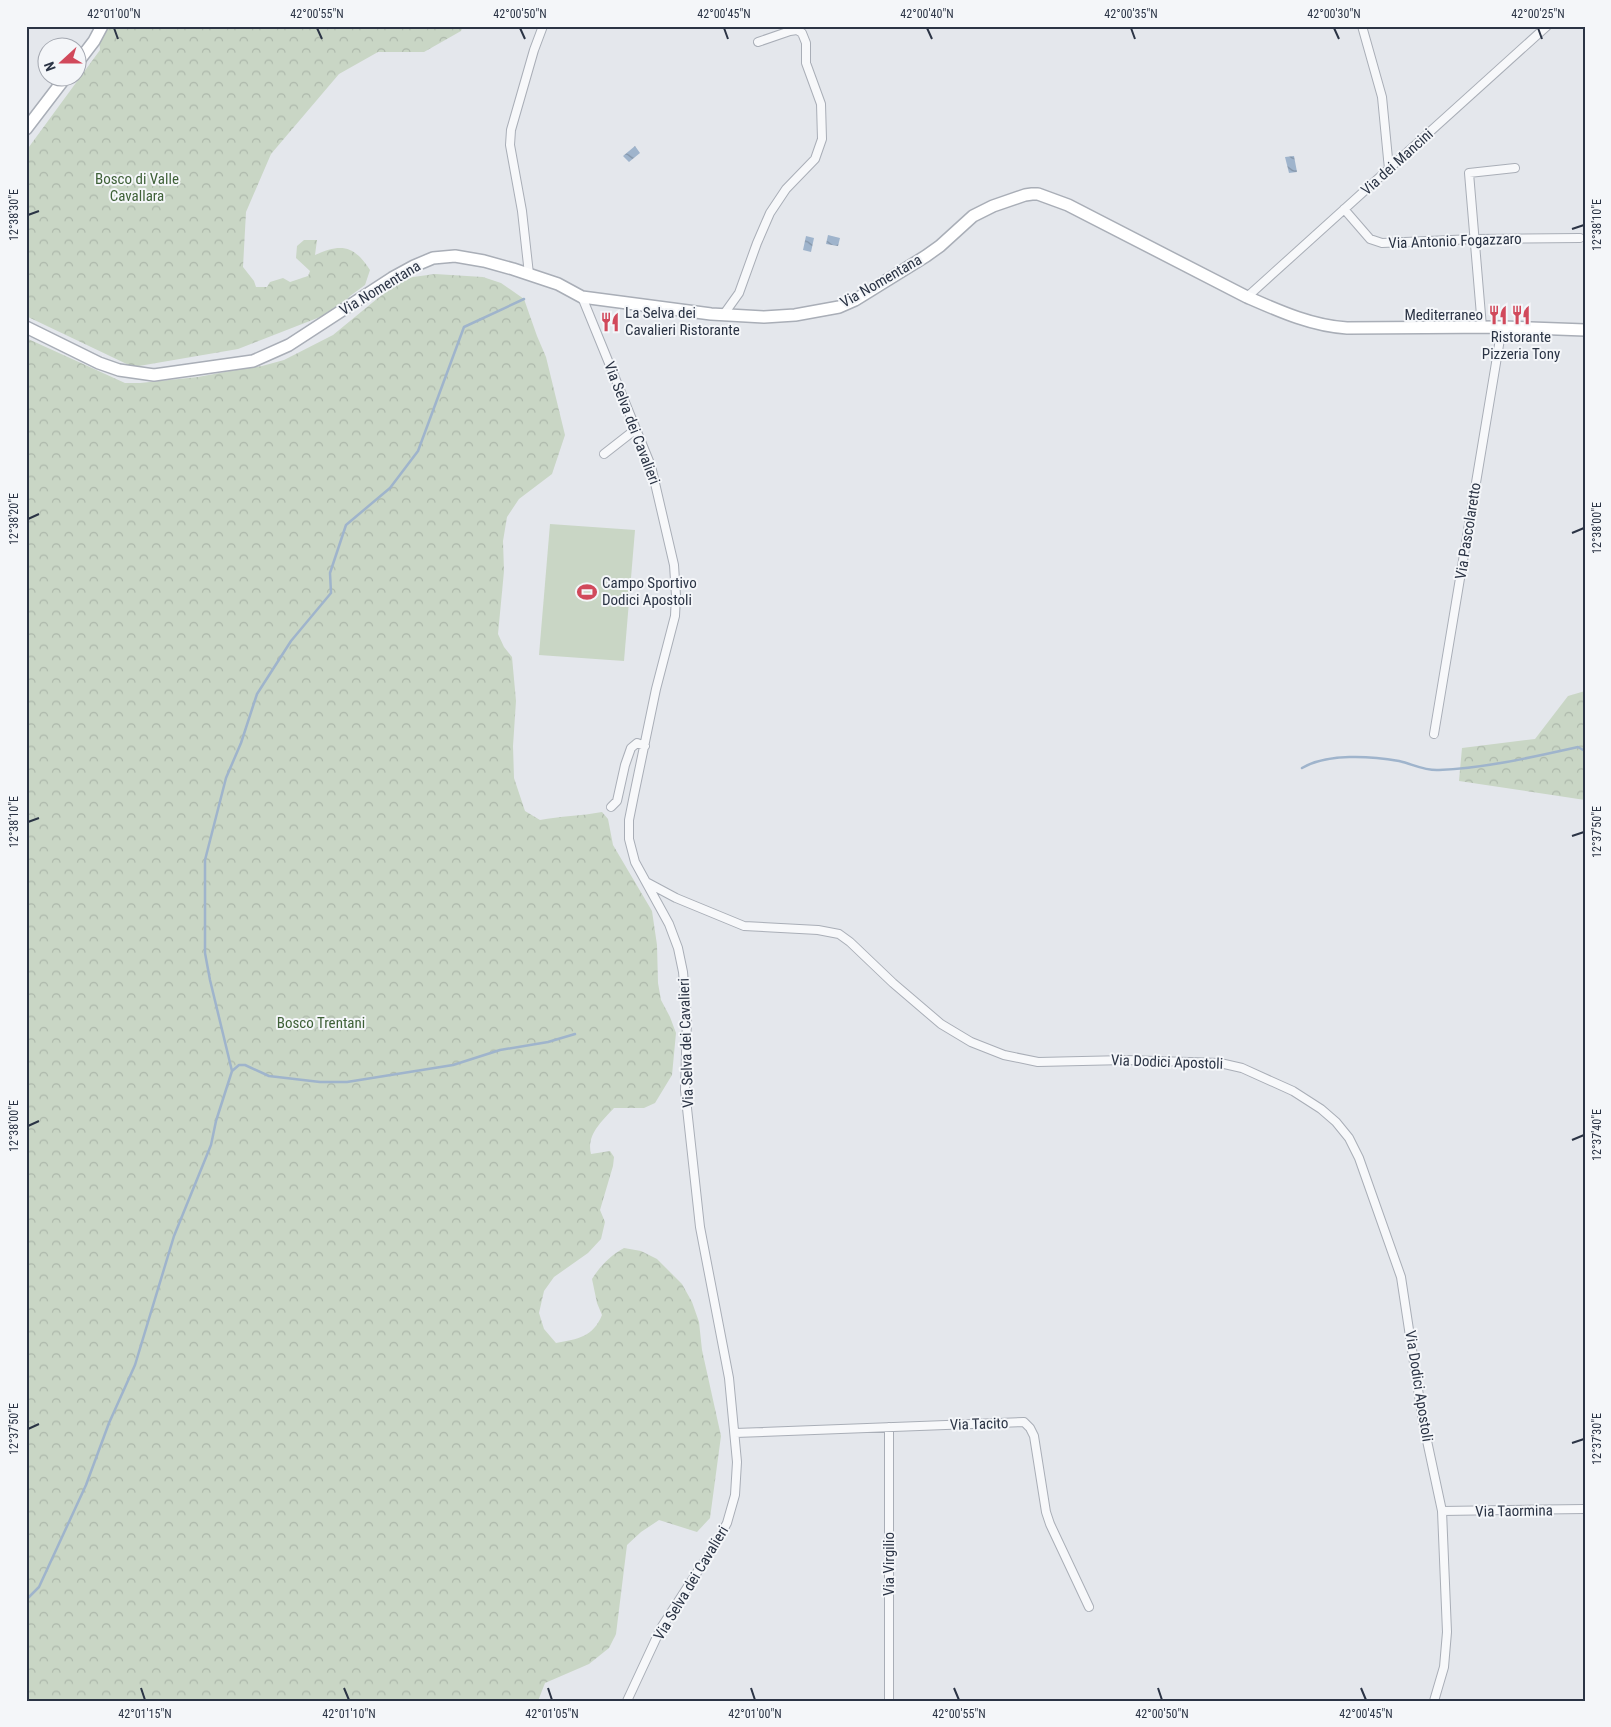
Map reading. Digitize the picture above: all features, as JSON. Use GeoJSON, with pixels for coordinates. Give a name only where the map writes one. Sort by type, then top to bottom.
{"type":"FeatureCollection","features":[{"type":"Feature","properties":{"kind":"main road"},"geometry":{"type":"LineString","coordinates":[[88,49],[102,26]]}},
{"type":"Feature","properties":{"kind":"main road"},"geometry":{"type":"LineString","coordinates":[[26,129],[57,88]]}},
{"type":"Feature","properties":{"kind":"main road","name":"Via Nomentana"},"geometry":{"type":"LineString","coordinates":[[26,327],[99,363],[119,370],[154,375],[253,361],[289,345],[392,278],[414,266],[433,258],[455,256],[499,264],[558,284],[582,298],[724,314],[764,317],[795,315],[839,307],[855,300],[926,256],[973,216],[1025,194],[1032,194],[1044,196],[1068,205],[1246,297],[1276,310],[1331,327],[1418,329],[1502,327],[1585,330]]}},
{"type":"Feature","properties":{"kind":"street"},"geometry":{"type":"LineString","coordinates":[[529,274],[523,218],[510,145],[514,121],[534,50],[543,26]]}},
{"type":"Feature","properties":{"kind":"street"},"geometry":{"type":"LineString","coordinates":[[1362,26],[1382,97],[1389,169]]}},
{"type":"Feature","properties":{"kind":"street","name":"Via dei Mancini"},"geometry":{"type":"LineString","coordinates":[[1246,297],[1547,26]]}},
{"type":"Feature","properties":{"kind":"street"},"geometry":{"type":"LineString","coordinates":[[724,314],[739,293],[770,213],[786,190],[815,159],[822,139],[820,101],[806,63],[806,43],[802,33],[794,30],[758,42]]}},
{"type":"Feature","properties":{"kind":"street"},"geometry":{"type":"LineString","coordinates":[[1482,327],[1469,173],[1515,168]]}},
{"type":"Feature","properties":{"kind":"street","name":"Via Antonio Fogazzaro"},"geometry":{"type":"LineString","coordinates":[[1344,209],[1368,237],[1378,243],[1474,239],[1580,238]]}},
{"type":"Feature","properties":{"kind":"street","name":"Via Selva dei Cavalieri"},"geometry":{"type":"LineString","coordinates":[[582,298],[648,458],[655,480],[673,559],[676,596],[675,616],[656,690],[631,809],[628,839],[633,857],[672,930],[683,972],[687,1018],[686,1090],[700,1227],[726,1361],[735,1432],[736,1484],[730,1518],[718,1540],[661,1628],[627,1701]]}},
{"type":"Feature","properties":{"kind":"street","name":"Via Pascolaretto"},"geometry":{"type":"LineString","coordinates":[[1434,734],[1502,327]]}},
{"type":"Feature","properties":{"kind":"street"},"geometry":{"type":"LineString","coordinates":[[604,454],[636,429]]}},
{"type":"Feature","properties":{"kind":"street"},"geometry":{"type":"LineString","coordinates":[[611,807],[617,801],[631,748],[637,743],[645,746]]}},
{"type":"Feature","properties":{"kind":"street","name":"Via Dodici Apostoli"},"geometry":{"type":"LineString","coordinates":[[646,882],[676,898],[744,926],[818,930],[839,934],[941,1024],[971,1042],[1004,1055],[1043,1062],[1078,1060],[1220,1063],[1242,1068],[1292,1091],[1328,1115],[1342,1129],[1357,1154],[1401,1277],[1422,1413],[1442,1511],[1447,1632],[1442,1676],[1434,1701]]}},
{"type":"Feature","properties":{"kind":"street","name":"Via Tacito"},"geometry":{"type":"LineString","coordinates":[[735,1432],[1020,1422],[1027,1424],[1034,1436],[1046,1512],[1050,1524],[1089,1607]]}},
{"type":"Feature","properties":{"kind":"street","name":"Via Virgilio"},"geometry":{"type":"LineString","coordinates":[[889,1427],[889,1701]]}},
{"type":"Feature","properties":{"kind":"street","name":"Via Taormina"},"geometry":{"type":"LineString","coordinates":[[1442,1511],[1585,1509]]}},
{"type":"Feature","properties":{"kind":"green space","name":"Bosco di Valle Cavallara"},"geometry":{"type":"Polygon","coordinates":[[[98,26],[463,26],[461,31],[424,52],[378,52],[339,74],[271,154],[246,212],[243,267],[254,281],[256,287],[267,287],[270,282],[283,278],[290,282],[308,276],[310,271],[296,258],[297,246],[304,240],[317,240],[315,255],[340,248],[352,251],[358,255],[370,270],[365,285],[350,296],[338,310],[238,349],[133,367],[26,316],[26,151],[72,88],[88,88],[88,66],[100,50],[98,26]]]}},
{"type":"Feature","properties":{"kind":"green space","name":"Bosco Trentani"},"geometry":{"type":"Polygon","coordinates":[[[435,274],[483,277],[501,283],[524,299],[546,357],[565,435],[552,474],[519,499],[507,517],[503,541],[504,571],[498,634],[504,647],[512,657],[516,701],[513,746],[514,778],[525,811],[540,820],[602,812],[608,819],[613,845],[652,911],[657,945],[658,983],[661,1000],[676,1033],[672,1075],[655,1103],[644,1108],[614,1108],[600,1123],[593,1135],[590,1147],[591,1154],[610,1151],[614,1157],[600,1210],[605,1222],[601,1239],[588,1253],[554,1277],[544,1291],[539,1313],[544,1329],[556,1343],[584,1336],[594,1328],[602,1315],[597,1303],[592,1279],[606,1261],[624,1248],[641,1251],[657,1259],[682,1284],[692,1302],[699,1322],[702,1350],[721,1436],[710,1518],[697,1532],[659,1520],[641,1532],[627,1545],[616,1634],[609,1648],[589,1664],[545,1683],[538,1701],[26,1701],[26,338],[125,383],[198,377],[262,366],[284,360],[333,335],[406,278],[435,274]]]}},
{"type":"Feature","properties":{"kind":"green space","name":"Campo Sportivo Dodici Apostoli"},"geometry":{"type":"Polygon","coordinates":[[[550,524],[635,530],[624,661],[539,655],[550,524]]]}},
{"type":"Feature","properties":{"kind":"green space"},"geometry":{"type":"Polygon","coordinates":[[[1585,691],[1585,800],[1459,781],[1462,748],[1535,739],[1568,696],[1585,691]]]}},
{"type":"Feature","properties":{"kind":"water"},"geometry":{"type":"Polygon","coordinates":[[[635,146],[640,153],[629,162],[623,156],[635,146]]]}},
{"type":"Feature","properties":{"kind":"water"},"geometry":{"type":"Polygon","coordinates":[[[1294,156],[1297,172],[1289,173],[1285,157],[1294,156]]]}},
{"type":"Feature","properties":{"kind":"water"},"geometry":{"type":"Polygon","coordinates":[[[828,235],[840,238],[838,246],[826,244],[828,235]]]}},
{"type":"Feature","properties":{"kind":"water"},"geometry":{"type":"Polygon","coordinates":[[[806,236],[814,238],[811,252],[803,250],[806,236]]]}},
{"type":"Feature","properties":{"kind":"waterway"},"geometry":{"type":"LineString","coordinates":[[232,1071],[205,953],[205,860],[226,778],[241,743],[257,694],[291,641],[331,593],[330,573],[346,525],[390,488],[418,451],[464,327],[524,299]]}},
{"type":"Feature","properties":{"kind":"waterway"},"geometry":{"type":"LineString","coordinates":[[1302,768],[1324,760],[1363,757],[1399,761],[1434,770],[1457,769],[1527,758],[1578,747],[1585,751]]}},
{"type":"Feature","properties":{"kind":"waterway"},"geometry":{"type":"LineString","coordinates":[[26,1600],[39,1587],[86,1485],[109,1423],[135,1365],[174,1236],[211,1145],[216,1121],[232,1071],[239,1065],[245,1065],[269,1076],[320,1082],[347,1082],[453,1065],[500,1050],[548,1042],[575,1034]]}},
{"type":"Feature","properties":{"kind":"place","name":"Mediterraneo"},"geometry":{"type":"Point","coordinates":[1498,315]}},
{"type":"Feature","properties":{"kind":"place","name":"Ristorante Pizzeria Tony"},"geometry":{"type":"Point","coordinates":[1521,315]}},
{"type":"Feature","properties":{"kind":"place","name":"La Selva dei Cavalieri Ristorante"},"geometry":{"type":"Point","coordinates":[610,322]}},
{"type":"Feature","properties":{"kind":"place","name":"Campo Sportivo Dodici Apostoli"},"geometry":{"type":"Point","coordinates":[587,592]}}]}
